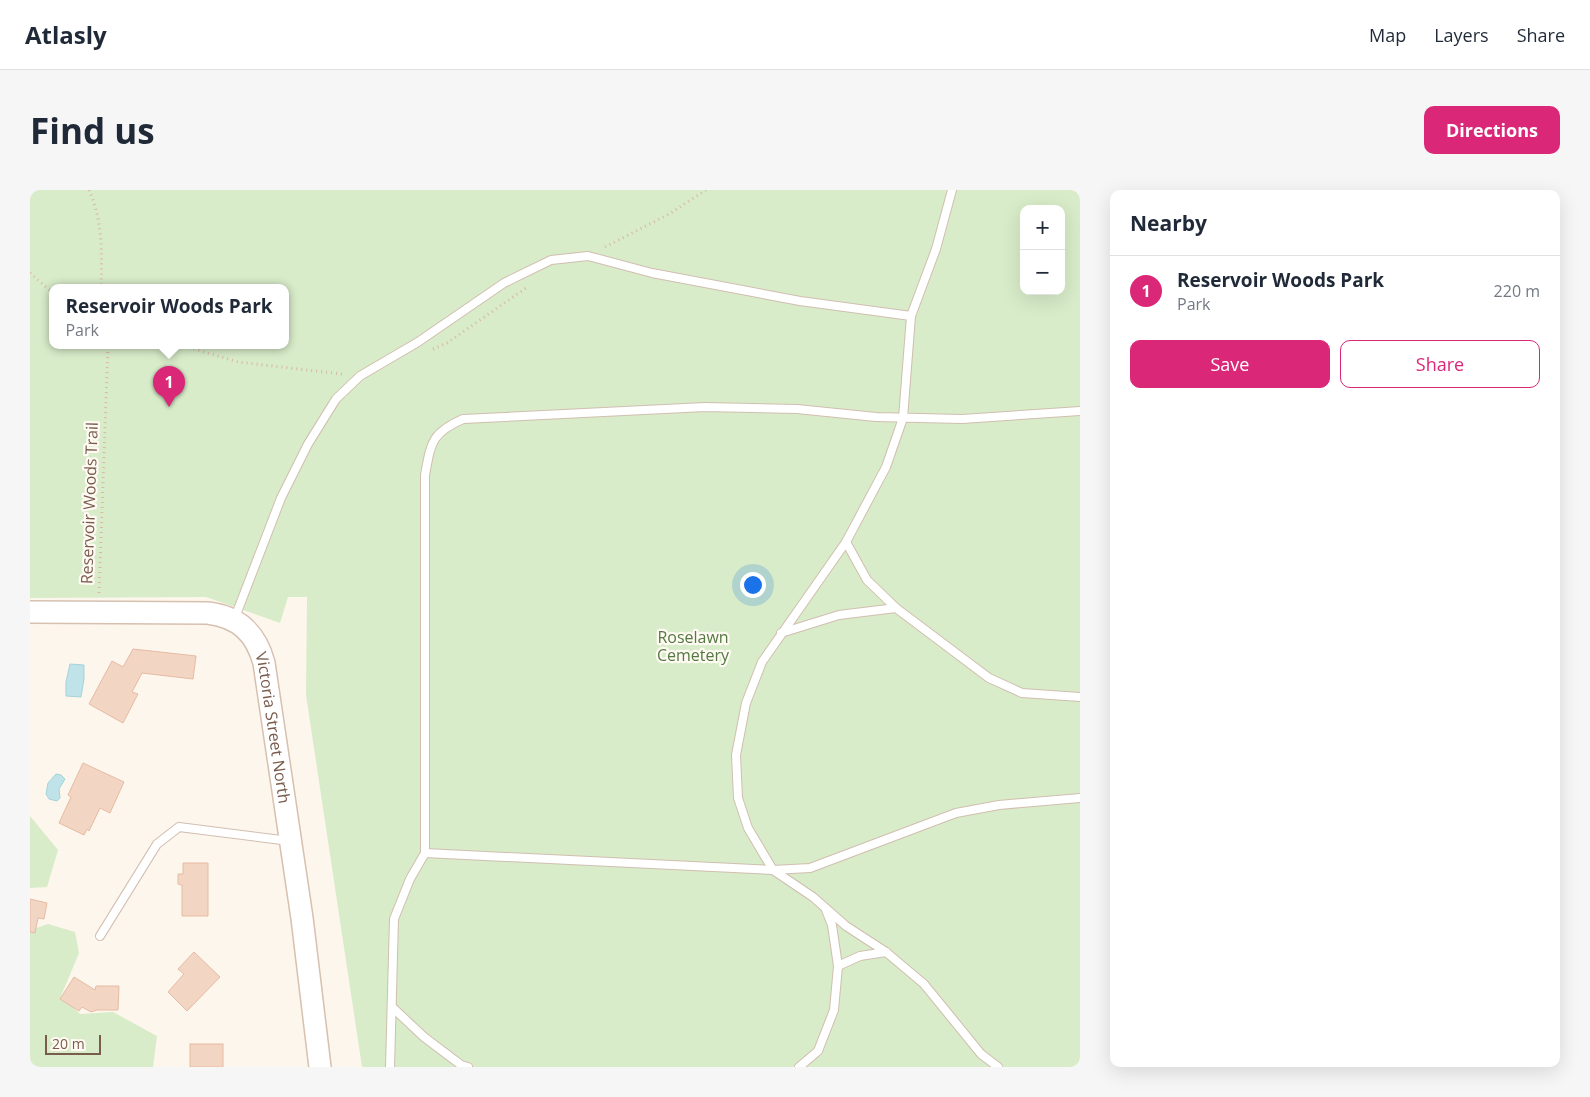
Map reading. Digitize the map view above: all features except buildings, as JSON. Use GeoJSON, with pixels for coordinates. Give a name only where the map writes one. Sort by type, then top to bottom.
{"type":"FeatureCollection","features":[{"type":"Feature","properties":{"kind":"street","name":"Victoria Street North"},"geometry":{"type":"LineString","coordinates":[[30,612],[208,613],[234,620],[250,632],[260,650],[291,841],[318,1059]]}},
{"type":"Feature","properties":{"kind":"lane"},"geometry":{"type":"LineString","coordinates":[[952,190],[936,250],[911,316],[903,418],[886,467],[846,542],[781,632],[762,662],[746,703],[736,755],[738,798],[748,828],[773,870],[824,907],[846,926],[886,952],[924,984],[981,1054],[998,1067]]}},
{"type":"Feature","properties":{"kind":"lane"},"geometry":{"type":"LineString","coordinates":[[234,620],[281,498],[308,444],[336,399],[360,376],[418,342],[504,283],[551,260],[588,256],[652,273],[800,301],[911,316]]}},
{"type":"Feature","properties":{"kind":"lane"},"geometry":{"type":"LineString","coordinates":[[390,1067],[394,919],[410,879],[425,853],[425,475],[430,446],[444,428],[463,418],[705,407],[797,409],[903,418],[962,419],[1080,411]]}},
{"type":"Feature","properties":{"kind":"lane"},"geometry":{"type":"LineString","coordinates":[[846,542],[867,580],[896,608],[989,678],[1022,693],[1080,697]]}},
{"type":"Feature","properties":{"kind":"lane"},"geometry":{"type":"LineString","coordinates":[[781,632],[839,615],[896,608]]}},
{"type":"Feature","properties":{"kind":"lane"},"geometry":{"type":"LineString","coordinates":[[425,853],[773,870],[810,868],[956,814],[998,805],[1080,798]]}},
{"type":"Feature","properties":{"kind":"lane"},"geometry":{"type":"LineString","coordinates":[[100,936],[157,844],[179,827],[291,841]]}},
{"type":"Feature","properties":{"kind":"lane"},"geometry":{"type":"LineString","coordinates":[[799,1067],[818,1051],[834,1010],[838,966],[832,925],[824,907]]}},
{"type":"Feature","properties":{"kind":"lane"},"geometry":{"type":"LineString","coordinates":[[838,966],[860,956],[886,952]]}},
{"type":"Feature","properties":{"kind":"lane"},"geometry":{"type":"LineString","coordinates":[[392,1007],[424,1037],[461,1065],[468,1067]]}},
{"type":"Feature","properties":{"kind":"path"},"geometry":{"type":"LineString","coordinates":[[89,190],[95,203],[102,253],[101,284]]}},
{"type":"Feature","properties":{"kind":"path"},"geometry":{"type":"LineString","coordinates":[[30,273],[49,290]]}},
{"type":"Feature","properties":{"kind":"path","name":"Reservoir Woods Trail"},"geometry":{"type":"LineString","coordinates":[[99,598],[108,349]]}},
{"type":"Feature","properties":{"kind":"green space","name":"Roselawn Cemetery"},"geometry":{"type":"Polygon","coordinates":[[[30,190],[1080,190],[1080,1067],[362,1067],[306,695],[307,597],[288,597],[280,623],[206,597],[30,598],[30,190]]]}},
{"type":"Feature","properties":{"kind":"green space"},"geometry":{"type":"Polygon","coordinates":[[[30,816],[58,850],[47,887],[30,888],[30,816]]]}},
{"type":"Feature","properties":{"kind":"green space"},"geometry":{"type":"Polygon","coordinates":[[[48,924],[75,932],[79,953],[61,996],[80,1014],[113,1012],[157,1036],[153,1067],[30,1067],[30,930],[48,924]]]}},
{"type":"Feature","properties":{"kind":"water"},"geometry":{"type":"Polygon","coordinates":[[[70,664],[84,665],[81,697],[66,696],[66,682],[70,664]]]}},
{"type":"Feature","properties":{"kind":"water"},"geometry":{"type":"Polygon","coordinates":[[[56,774],[61,775],[65,779],[59,789],[60,798],[57,801],[49,799],[46,794],[48,783],[56,774]]]}},
{"type":"Feature","properties":{"kind":"place","name":"Reservoir Woods Park"},"geometry":{"type":"Point","coordinates":[169,407]}}]}
